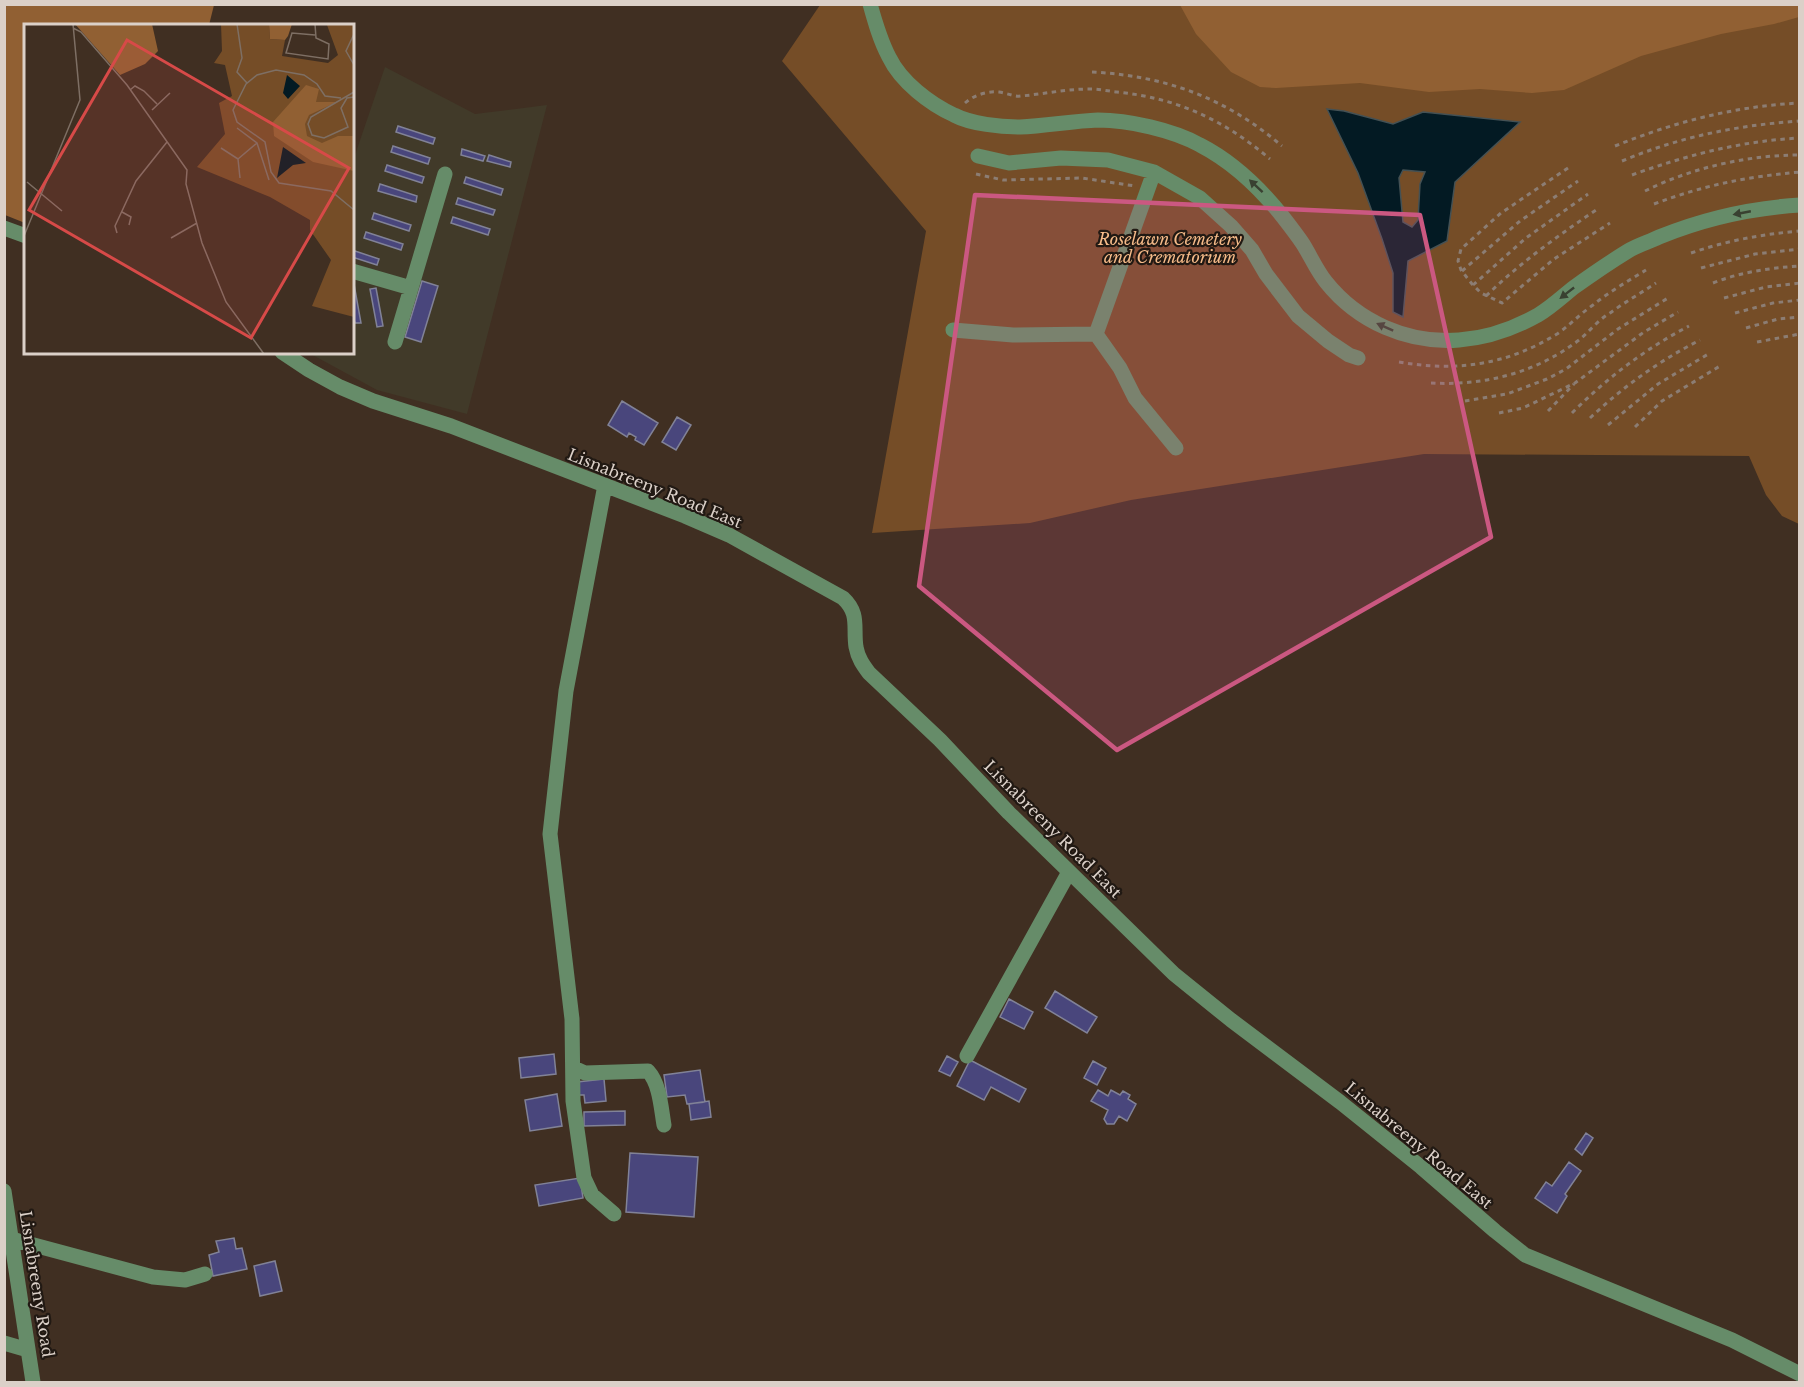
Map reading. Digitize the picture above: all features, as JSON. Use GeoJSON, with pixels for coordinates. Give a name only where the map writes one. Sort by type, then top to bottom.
{"type":"FeatureCollection","features":[{"type":"Feature","properties":{"kind":"street"},"geometry":{"type":"LineString","coordinates":[[870,4],[890,59],[905,80],[929,100],[953,115],[983,123],[1017,127],[1099,120],[1131,124],[1172,134],[1198,144],[1230,163],[1260,189],[1302,243],[1324,280],[1344,302],[1370,320],[1398,333],[1425,339],[1457,340],[1489,335],[1507,329],[1540,314],[1630,249],[1674,231],[1728,215],[1775,206],[1800,205]]}},
{"type":"Feature","properties":{"kind":"street"},"geometry":{"type":"LineString","coordinates":[[978,156],[1009,163],[1061,158],[1108,160],[1154,172],[1200,198],[1231,226],[1252,250],[1276,289],[1298,316],[1328,341],[1349,355],[1358,358]]}},
{"type":"Feature","properties":{"kind":"street"},"geometry":{"type":"LineString","coordinates":[[1096,334],[1154,172]]}},
{"type":"Feature","properties":{"kind":"street"},"geometry":{"type":"LineString","coordinates":[[395,342],[445,174]]}},
{"type":"Feature","properties":{"kind":"street"},"geometry":{"type":"LineString","coordinates":[[4,228],[24,235]]}},
{"type":"Feature","properties":{"kind":"street"},"geometry":{"type":"LineString","coordinates":[[354,272],[411,288]]}},
{"type":"Feature","properties":{"kind":"street"},"geometry":{"type":"LineString","coordinates":[[953,330],[1013,335],[1096,334]]}},
{"type":"Feature","properties":{"kind":"street"},"geometry":{"type":"LineString","coordinates":[[1096,334],[1120,368],[1135,398],[1176,448]]}},
{"type":"Feature","properties":{"kind":"street","name":"Lisnabreeny Road East"},"geometry":{"type":"LineString","coordinates":[[285,354],[340,387],[373,401],[450,426],[605,484],[729,535],[843,598],[851,606],[854,614],[856,648],[860,662],[869,673],[940,740],[1009,813],[1174,974],[1367,1124],[1525,1255],[1732,1340],[1800,1374]]}},
{"type":"Feature","properties":{"kind":"street"},"geometry":{"type":"LineString","coordinates":[[605,484],[566,691],[550,834],[572,1019],[573,1101],[585,1178],[592,1195],[614,1214]]}},
{"type":"Feature","properties":{"kind":"street"},"geometry":{"type":"LineString","coordinates":[[967,1056],[1069,872]]}},
{"type":"Feature","properties":{"kind":"street"},"geometry":{"type":"LineString","coordinates":[[574,1068],[585,1073],[648,1071],[657,1088],[664,1125]]}},
{"type":"Feature","properties":{"kind":"street","name":"Lisnabreeny Road"},"geometry":{"type":"LineString","coordinates":[[4,1191],[8,1238],[33,1383]]}},
{"type":"Feature","properties":{"kind":"street"},"geometry":{"type":"LineString","coordinates":[[8,1238],[153,1277],[185,1280],[205,1274]]}},
{"type":"Feature","properties":{"kind":"street"},"geometry":{"type":"LineString","coordinates":[[4,1343],[28,1350]]}},
{"type":"Feature","properties":{"kind":"path"},"geometry":{"type":"LineString","coordinates":[[1092,72],[1144,78],[1192,91],[1234,111],[1282,146]]}},
{"type":"Feature","properties":{"kind":"path"},"geometry":{"type":"LineString","coordinates":[[953,115],[967,100],[988,92],[1017,96],[1050,91],[1092,89],[1141,95],[1175,104],[1208,117],[1251,143],[1269,159]]}},
{"type":"Feature","properties":{"kind":"path"},"geometry":{"type":"LineString","coordinates":[[1615,146],[1663,128],[1737,109],[1800,103]]}},
{"type":"Feature","properties":{"kind":"path"},"geometry":{"type":"LineString","coordinates":[[1622,161],[1674,142],[1713,132],[1760,123],[1800,121]]}},
{"type":"Feature","properties":{"kind":"path"},"geometry":{"type":"LineString","coordinates":[[1632,175],[1674,159],[1726,146],[1800,138]]}},
{"type":"Feature","properties":{"kind":"path"},"geometry":{"type":"LineString","coordinates":[[1644,191],[1703,169],[1742,161],[1800,155]]}},
{"type":"Feature","properties":{"kind":"path"},"geometry":{"type":"LineString","coordinates":[[1568,168],[1501,213],[1461,249],[1458,261],[1462,271],[1486,296],[1502,303],[1554,259],[1610,223]]}},
{"type":"Feature","properties":{"kind":"path"},"geometry":{"type":"LineString","coordinates":[[1654,204],[1690,190],[1725,182],[1800,172]]}},
{"type":"Feature","properties":{"kind":"path"},"geometry":{"type":"LineString","coordinates":[[976,174],[1003,180],[1082,178],[1148,188]]}},
{"type":"Feature","properties":{"kind":"path"},"geometry":{"type":"LineString","coordinates":[[1462,271],[1520,220],[1578,181]]}},
{"type":"Feature","properties":{"kind":"path"},"geometry":{"type":"LineString","coordinates":[[1473,285],[1526,238],[1588,194]]}},
{"type":"Feature","properties":{"kind":"path"},"geometry":{"type":"LineString","coordinates":[[1486,296],[1512,270],[1599,208]]}},
{"type":"Feature","properties":{"kind":"path"},"geometry":{"type":"LineString","coordinates":[[1691,253],[1736,240],[1800,231]]}},
{"type":"Feature","properties":{"kind":"path"},"geometry":{"type":"LineString","coordinates":[[1701,268],[1755,254],[1800,249]]}},
{"type":"Feature","properties":{"kind":"path"},"geometry":{"type":"LineString","coordinates":[[1713,283],[1759,270],[1800,266]]}},
{"type":"Feature","properties":{"kind":"path"},"geometry":{"type":"LineString","coordinates":[[1431,383],[1470,383],[1526,370],[1562,352],[1578,341],[1607,314],[1656,283]]}},
{"type":"Feature","properties":{"kind":"path"},"geometry":{"type":"LineString","coordinates":[[1724,298],[1766,286],[1800,283]]}},
{"type":"Feature","properties":{"kind":"path"},"geometry":{"type":"LineString","coordinates":[[1465,401],[1507,394],[1566,369],[1618,329],[1668,298]]}},
{"type":"Feature","properties":{"kind":"path"},"geometry":{"type":"LineString","coordinates":[[1735,313],[1773,303],[1800,300]]}},
{"type":"Feature","properties":{"kind":"path"},"geometry":{"type":"LineString","coordinates":[[1548,411],[1575,383],[1644,332],[1678,312]]}},
{"type":"Feature","properties":{"kind":"path"},"geometry":{"type":"LineString","coordinates":[[1746,328],[1778,319],[1800,317]]}},
{"type":"Feature","properties":{"kind":"path"},"geometry":{"type":"LineString","coordinates":[[1572,413],[1602,384],[1628,364],[1689,326]]}},
{"type":"Feature","properties":{"kind":"path"},"geometry":{"type":"LineString","coordinates":[[1757,342],[1800,334]]}},
{"type":"Feature","properties":{"kind":"path"},"geometry":{"type":"LineString","coordinates":[[1590,418],[1644,373],[1700,340]]}},
{"type":"Feature","properties":{"kind":"path"},"geometry":{"type":"LineString","coordinates":[[1608,425],[1658,384],[1710,353]]}},
{"type":"Feature","properties":{"kind":"path"},"geometry":{"type":"LineString","coordinates":[[1635,427],[1662,401],[1720,366]]}},
{"type":"Feature","properties":{"kind":"path"},"geometry":{"type":"LineString","coordinates":[[1498,413],[1523,408],[1575,383]]}},
{"type":"Feature","properties":{"kind":"highlighted area"},"geometry":{"type":"Polygon","coordinates":[[[975,195],[1420,215],[1491,537],[1117,750],[919,586],[975,195]]]}},
{"type":"Feature","properties":{"kind":"shaded area"},"geometry":{"type":"Polygon","coordinates":[[[1799,4],[1799,17],[1721,34],[1641,56],[1564,90],[1532,93],[1480,89],[1429,92],[1360,83],[1260,87],[1231,72],[1196,34],[1180,5],[1799,4]]]}},
{"type":"Feature","properties":{"kind":"shaded area"},"geometry":{"type":"Polygon","coordinates":[[[4,5],[214,5],[209,24],[24,24],[24,223],[5,215],[4,5]]]}},
{"type":"Feature","properties":{"kind":"shaded area"},"geometry":{"type":"Polygon","coordinates":[[[385,67],[475,114],[547,105],[467,414],[377,390],[311,354],[354,354],[354,158],[385,67]]]}},
{"type":"Feature","properties":{"kind":"green space","name":"Roselawn Cemetery and Crematorium"},"geometry":{"type":"Polygon","coordinates":[[[820,5],[1799,5],[1799,524],[1782,516],[1766,495],[1749,456],[1424,454],[1131,500],[1030,523],[872,533],[926,231],[782,61],[820,5]]]}},
{"type":"Feature","properties":{"kind":"water"},"geometry":{"type":"Polygon","coordinates":[[[1327,109],[1344,111],[1393,124],[1423,112],[1520,122],[1455,182],[1447,241],[1408,261],[1403,317],[1393,312],[1393,273],[1358,173],[1327,109]],[[1403,170],[1399,178],[1403,222],[1412,227],[1418,220],[1420,184],[1425,172],[1403,170]]]}},
{"type":"Feature","properties":{"kind":"building"},"geometry":{"type":"Polygon","coordinates":[[[398,126],[435,138],[433,144],[396,132],[398,126]]]}},
{"type":"Feature","properties":{"kind":"building"},"geometry":{"type":"Polygon","coordinates":[[[393,146],[430,158],[428,164],[391,152],[393,146]]]}},
{"type":"Feature","properties":{"kind":"building"},"geometry":{"type":"Polygon","coordinates":[[[462,149],[485,156],[483,161],[461,155],[462,149]]]}},
{"type":"Feature","properties":{"kind":"building"},"geometry":{"type":"Polygon","coordinates":[[[489,155],[511,162],[510,167],[487,161],[489,155]]]}},
{"type":"Feature","properties":{"kind":"building"},"geometry":{"type":"Polygon","coordinates":[[[387,165],[424,177],[422,183],[385,171],[387,165]]]}},
{"type":"Feature","properties":{"kind":"building"},"geometry":{"type":"Polygon","coordinates":[[[466,177],[503,189],[501,195],[464,183],[466,177]]]}},
{"type":"Feature","properties":{"kind":"building"},"geometry":{"type":"Polygon","coordinates":[[[380,184],[417,196],[416,202],[378,191],[380,184]]]}},
{"type":"Feature","properties":{"kind":"building"},"geometry":{"type":"Polygon","coordinates":[[[458,198],[495,210],[493,215],[456,204],[458,198]]]}},
{"type":"Feature","properties":{"kind":"building"},"geometry":{"type":"Polygon","coordinates":[[[374,213],[411,225],[409,231],[372,219],[374,213]]]}},
{"type":"Feature","properties":{"kind":"building"},"geometry":{"type":"Polygon","coordinates":[[[453,217],[490,229],[488,235],[451,223],[453,217]]]}},
{"type":"Feature","properties":{"kind":"building"},"geometry":{"type":"Polygon","coordinates":[[[366,232],[403,244],[401,250],[364,238],[366,232]]]}},
{"type":"Feature","properties":{"kind":"building"},"geometry":{"type":"Polygon","coordinates":[[[354,251],[379,259],[377,265],[354,258],[354,251]]]}},
{"type":"Feature","properties":{"kind":"building"},"geometry":{"type":"Polygon","coordinates":[[[422,281],[438,286],[421,342],[405,337],[422,281]]]}},
{"type":"Feature","properties":{"kind":"building"},"geometry":{"type":"Polygon","coordinates":[[[354,284],[361,323],[355,323],[354,319],[354,284]]]}},
{"type":"Feature","properties":{"kind":"building"},"geometry":{"type":"Polygon","coordinates":[[[376,288],[383,326],[377,327],[370,289],[376,288]]]}},
{"type":"Feature","properties":{"kind":"building"},"geometry":{"type":"Polygon","coordinates":[[[622,401],[658,423],[644,445],[629,433],[627,437],[608,425],[622,401]]]}},
{"type":"Feature","properties":{"kind":"building"},"geometry":{"type":"Polygon","coordinates":[[[677,417],[691,425],[676,450],[662,442],[677,417]]]}},
{"type":"Feature","properties":{"kind":"building"},"geometry":{"type":"Polygon","coordinates":[[[1055,991],[1097,1017],[1087,1033],[1045,1008],[1055,991]]]}},
{"type":"Feature","properties":{"kind":"building"},"geometry":{"type":"Polygon","coordinates":[[[1009,999],[1033,1012],[1024,1029],[1000,1017],[1009,999]]]}},
{"type":"Feature","properties":{"kind":"building"},"geometry":{"type":"Polygon","coordinates":[[[554,1054],[556,1074],[521,1078],[519,1058],[554,1054]]]}},
{"type":"Feature","properties":{"kind":"building"},"geometry":{"type":"Polygon","coordinates":[[[947,1056],[958,1062],[950,1076],[939,1071],[947,1056]]]}},
{"type":"Feature","properties":{"kind":"building"},"geometry":{"type":"Polygon","coordinates":[[[970,1060],[1026,1089],[1019,1102],[991,1087],[984,1100],[957,1086],[970,1060]]]}},
{"type":"Feature","properties":{"kind":"building"},"geometry":{"type":"Polygon","coordinates":[[[1093,1061],[1106,1068],[1097,1085],[1084,1078],[1093,1061]]]}},
{"type":"Feature","properties":{"kind":"building"},"geometry":{"type":"Polygon","coordinates":[[[700,1070],[705,1102],[687,1104],[685,1095],[667,1097],[664,1075],[700,1070]]]}},
{"type":"Feature","properties":{"kind":"building"},"geometry":{"type":"Polygon","coordinates":[[[604,1079],[606,1101],[585,1103],[584,1095],[578,1095],[577,1082],[604,1079]]]}},
{"type":"Feature","properties":{"kind":"building"},"geometry":{"type":"Polygon","coordinates":[[[1098,1090],[1108,1096],[1111,1090],[1120,1095],[1123,1091],[1130,1095],[1128,1099],[1136,1104],[1127,1121],[1119,1116],[1114,1124],[1107,1124],[1104,1119],[1108,1110],[1091,1101],[1098,1090]]]}},
{"type":"Feature","properties":{"kind":"building"},"geometry":{"type":"Polygon","coordinates":[[[557,1094],[562,1126],[530,1131],[525,1100],[557,1094]]]}},
{"type":"Feature","properties":{"kind":"building"},"geometry":{"type":"Polygon","coordinates":[[[709,1101],[711,1117],[691,1120],[689,1104],[709,1101]]]}},
{"type":"Feature","properties":{"kind":"building"},"geometry":{"type":"Polygon","coordinates":[[[625,1111],[625,1125],[584,1126],[584,1112],[625,1111]]]}},
{"type":"Feature","properties":{"kind":"building"},"geometry":{"type":"Polygon","coordinates":[[[1586,1133],[1593,1138],[1582,1155],[1575,1149],[1586,1133]]]}},
{"type":"Feature","properties":{"kind":"building"},"geometry":{"type":"Polygon","coordinates":[[[630,1153],[698,1157],[694,1217],[626,1212],[630,1153]]]}},
{"type":"Feature","properties":{"kind":"building"},"geometry":{"type":"Polygon","coordinates":[[[1569,1162],[1581,1171],[1565,1194],[1567,1196],[1557,1213],[1535,1198],[1546,1182],[1552,1186],[1569,1162]]]}},
{"type":"Feature","properties":{"kind":"building"},"geometry":{"type":"Polygon","coordinates":[[[580,1178],[583,1198],[539,1206],[535,1185],[580,1178]]]}},
{"type":"Feature","properties":{"kind":"building"},"geometry":{"type":"Polygon","coordinates":[[[234,1238],[236,1249],[242,1248],[247,1269],[213,1276],[209,1255],[219,1252],[216,1241],[234,1238]]]}},
{"type":"Feature","properties":{"kind":"building"},"geometry":{"type":"Polygon","coordinates":[[[275,1261],[282,1291],[260,1296],[254,1266],[275,1261]]]}}]}
